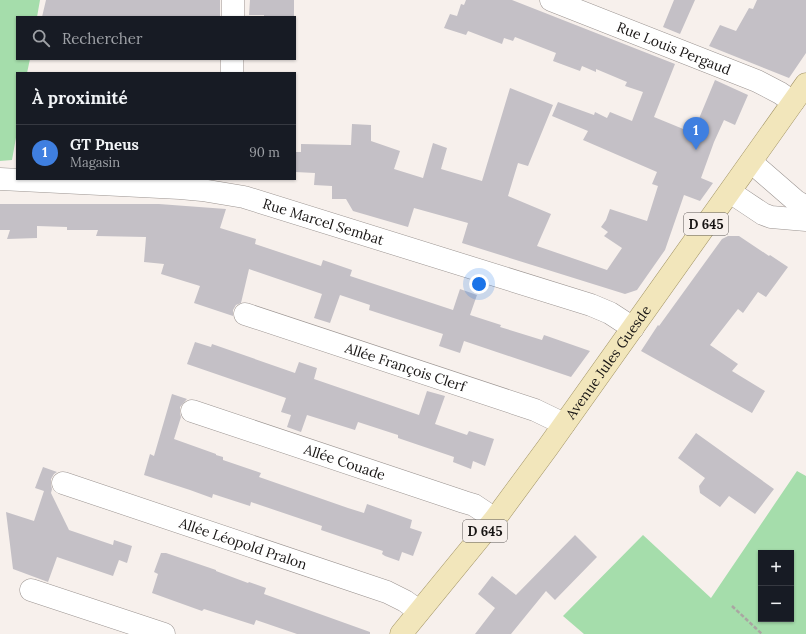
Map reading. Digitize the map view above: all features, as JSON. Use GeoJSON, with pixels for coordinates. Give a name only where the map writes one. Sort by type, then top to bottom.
{"type":"FeatureCollection","features":[{"type":"Feature","properties":{"kind":"main road","name":"Avenue Jules Guesde"},"geometry":{"type":"LineString","coordinates":[[401,634],[495,519],[806,84]]}},
{"type":"Feature","properties":{"kind":"street"},"geometry":{"type":"LineString","coordinates":[[233,0],[233,16]]}},
{"type":"Feature","properties":{"kind":"street","name":"Rue Louis Pergaud"},"geometry":{"type":"LineString","coordinates":[[551,0],[757,81],[780,93],[793,102]]}},
{"type":"Feature","properties":{"kind":"street"},"geometry":{"type":"LineString","coordinates":[[232,60],[232,72]]}},
{"type":"Feature","properties":{"kind":"street"},"geometry":{"type":"LineString","coordinates":[[751,162],[796,201],[806,207]]}},
{"type":"Feature","properties":{"kind":"street","name":"Rue Marcel Sembat"},"geometry":{"type":"LineString","coordinates":[[0,179],[16,180]]}},
{"type":"Feature","properties":{"kind":"street","name":"Rue Marcel Sembat"},"geometry":{"type":"LineString","coordinates":[[20,180],[202,190],[231,187],[258,201],[591,304],[610,313],[633,328]]}},
{"type":"Feature","properties":{"kind":"street"},"geometry":{"type":"LineString","coordinates":[[730,192],[767,216],[782,219],[806,220]]}},
{"type":"Feature","properties":{"kind":"street","name":"Allée François Clerf"},"geometry":{"type":"LineString","coordinates":[[245,314],[535,410],[564,424]]}},
{"type":"Feature","properties":{"kind":"street","name":"Allée Couade"},"geometry":{"type":"LineString","coordinates":[[192,411],[474,505],[495,519]]}},
{"type":"Feature","properties":{"kind":"street","name":"Allée Léopold Pralon"},"geometry":{"type":"LineString","coordinates":[[64,484],[387,592],[405,601],[419,611]]}},
{"type":"Feature","properties":{"kind":"street"},"geometry":{"type":"LineString","coordinates":[[31,590],[164,634]]}},
{"type":"Feature","properties":{"kind":"path"},"geometry":{"type":"LineString","coordinates":[[732,606],[762,634]]}},
{"type":"Feature","properties":{"kind":"green space"},"geometry":{"type":"Polygon","coordinates":[[[0,0],[40,0],[37,16],[16,16],[16,60],[30,60],[27,72],[16,72],[16,138],[12,160],[0,161],[0,0]]]}},
{"type":"Feature","properties":{"kind":"green space"},"geometry":{"type":"Polygon","coordinates":[[[797,471],[806,476],[806,634],[584,634],[563,616],[643,535],[711,598],[797,471]]]}},
{"type":"Feature","properties":{"kind":"building"},"geometry":{"type":"Polygon","coordinates":[[[46,0],[220,0],[220,16],[42,16],[46,0]]]}},
{"type":"Feature","properties":{"kind":"building"},"geometry":{"type":"Polygon","coordinates":[[[250,0],[294,0],[294,16],[249,15],[250,0]]]}},
{"type":"Feature","properties":{"kind":"building"},"geometry":{"type":"Polygon","coordinates":[[[466,0],[512,0],[675,64],[654,117],[693,133],[715,80],[748,95],[735,125],[724,120],[714,142],[701,178],[713,183],[700,201],[684,195],[665,250],[637,290],[625,294],[462,243],[468,223],[414,208],[408,227],[353,211],[346,199],[332,199],[332,186],[314,185],[315,173],[296,172],[296,152],[301,152],[301,144],[351,145],[352,124],[371,125],[371,141],[400,151],[394,169],[423,178],[433,143],[447,148],[441,169],[482,181],[510,88],[553,105],[528,166],[518,163],[508,196],[551,214],[537,246],[607,270],[622,248],[604,236],[608,232],[601,227],[606,220],[610,209],[647,221],[658,186],[652,184],[657,172],[583,140],[588,131],[552,116],[558,102],[594,115],[595,112],[607,118],[610,112],[632,121],[643,92],[625,86],[627,82],[596,69],[596,72],[582,66],[580,71],[553,61],[556,53],[515,37],[513,41],[504,38],[502,44],[468,31],[466,35],[444,28],[450,14],[457,16],[461,4],[464,5],[466,0]]]}},
{"type":"Feature","properties":{"kind":"building"},"geometry":{"type":"Polygon","coordinates":[[[674,0],[695,0],[680,34],[663,27],[674,0]]]}},
{"type":"Feature","properties":{"kind":"building"},"geometry":{"type":"Polygon","coordinates":[[[757,0],[806,0],[806,53],[789,78],[709,46],[720,25],[736,31],[749,8],[753,9],[757,0]]]}},
{"type":"Feature","properties":{"kind":"building"},"geometry":{"type":"Polygon","coordinates":[[[0,204],[159,204],[226,209],[220,228],[256,239],[255,244],[321,266],[323,260],[352,270],[350,276],[453,310],[460,289],[477,295],[470,315],[501,325],[500,327],[542,340],[544,335],[590,351],[571,377],[464,341],[460,353],[439,346],[443,334],[369,310],[370,305],[340,295],[330,323],[314,318],[322,294],[249,269],[241,303],[236,305],[233,310],[233,316],[194,303],[200,286],[161,274],[164,264],[144,262],[146,237],[96,236],[98,230],[67,230],[67,227],[37,226],[37,238],[7,239],[10,230],[0,230],[0,204]]]}},
{"type":"Feature","properties":{"kind":"building"},"geometry":{"type":"Polygon","coordinates":[[[728,236],[739,236],[788,267],[766,297],[758,292],[743,313],[738,309],[710,345],[738,364],[732,371],[765,391],[752,413],[641,351],[658,325],[659,326],[722,239],[728,236]]]}},
{"type":"Feature","properties":{"kind":"building"},"geometry":{"type":"Polygon","coordinates":[[[195,342],[211,347],[212,344],[295,373],[299,362],[317,368],[314,379],[419,415],[427,391],[445,396],[435,424],[467,435],[469,431],[494,439],[485,466],[473,461],[471,469],[453,462],[454,457],[398,438],[398,435],[358,422],[355,430],[307,415],[301,432],[287,427],[291,415],[281,412],[286,398],[187,364],[195,342]]]}},
{"type":"Feature","properties":{"kind":"building"},"geometry":{"type":"Polygon","coordinates":[[[172,394],[187,399],[180,407],[181,417],[174,439],[223,457],[223,460],[261,473],[259,477],[348,508],[364,513],[367,504],[412,520],[410,528],[422,532],[413,556],[402,552],[399,561],[385,556],[382,554],[383,551],[321,530],[322,526],[251,502],[250,506],[213,494],[212,498],[144,475],[150,454],[154,456],[172,394]]]}},
{"type":"Feature","properties":{"kind":"building"},"geometry":{"type":"Polygon","coordinates":[[[696,433],[774,489],[755,514],[729,496],[720,507],[700,493],[699,486],[705,478],[678,458],[696,433]]]}},
{"type":"Feature","properties":{"kind":"building"},"geometry":{"type":"Polygon","coordinates":[[[43,467],[57,472],[51,479],[51,493],[69,530],[113,545],[114,540],[132,546],[127,563],[119,560],[113,576],[57,557],[48,582],[13,569],[6,512],[34,521],[44,491],[35,488],[43,467]]]}},
{"type":"Feature","properties":{"kind":"building"},"geometry":{"type":"Polygon","coordinates":[[[575,535],[597,557],[555,600],[546,591],[511,634],[475,634],[495,608],[478,594],[492,576],[516,595],[575,535]]]}},
{"type":"Feature","properties":{"kind":"building"},"geometry":{"type":"Polygon","coordinates":[[[161,553],[166,553],[216,570],[248,583],[249,582],[266,588],[264,594],[370,632],[370,634],[297,634],[256,620],[254,625],[204,609],[202,611],[152,593],[158,574],[154,572],[161,553]]]}},
{"type":"Feature","properties":{"kind":"place","name":"GT Pneus"},"geometry":{"type":"Point","coordinates":[696,150]}}]}
